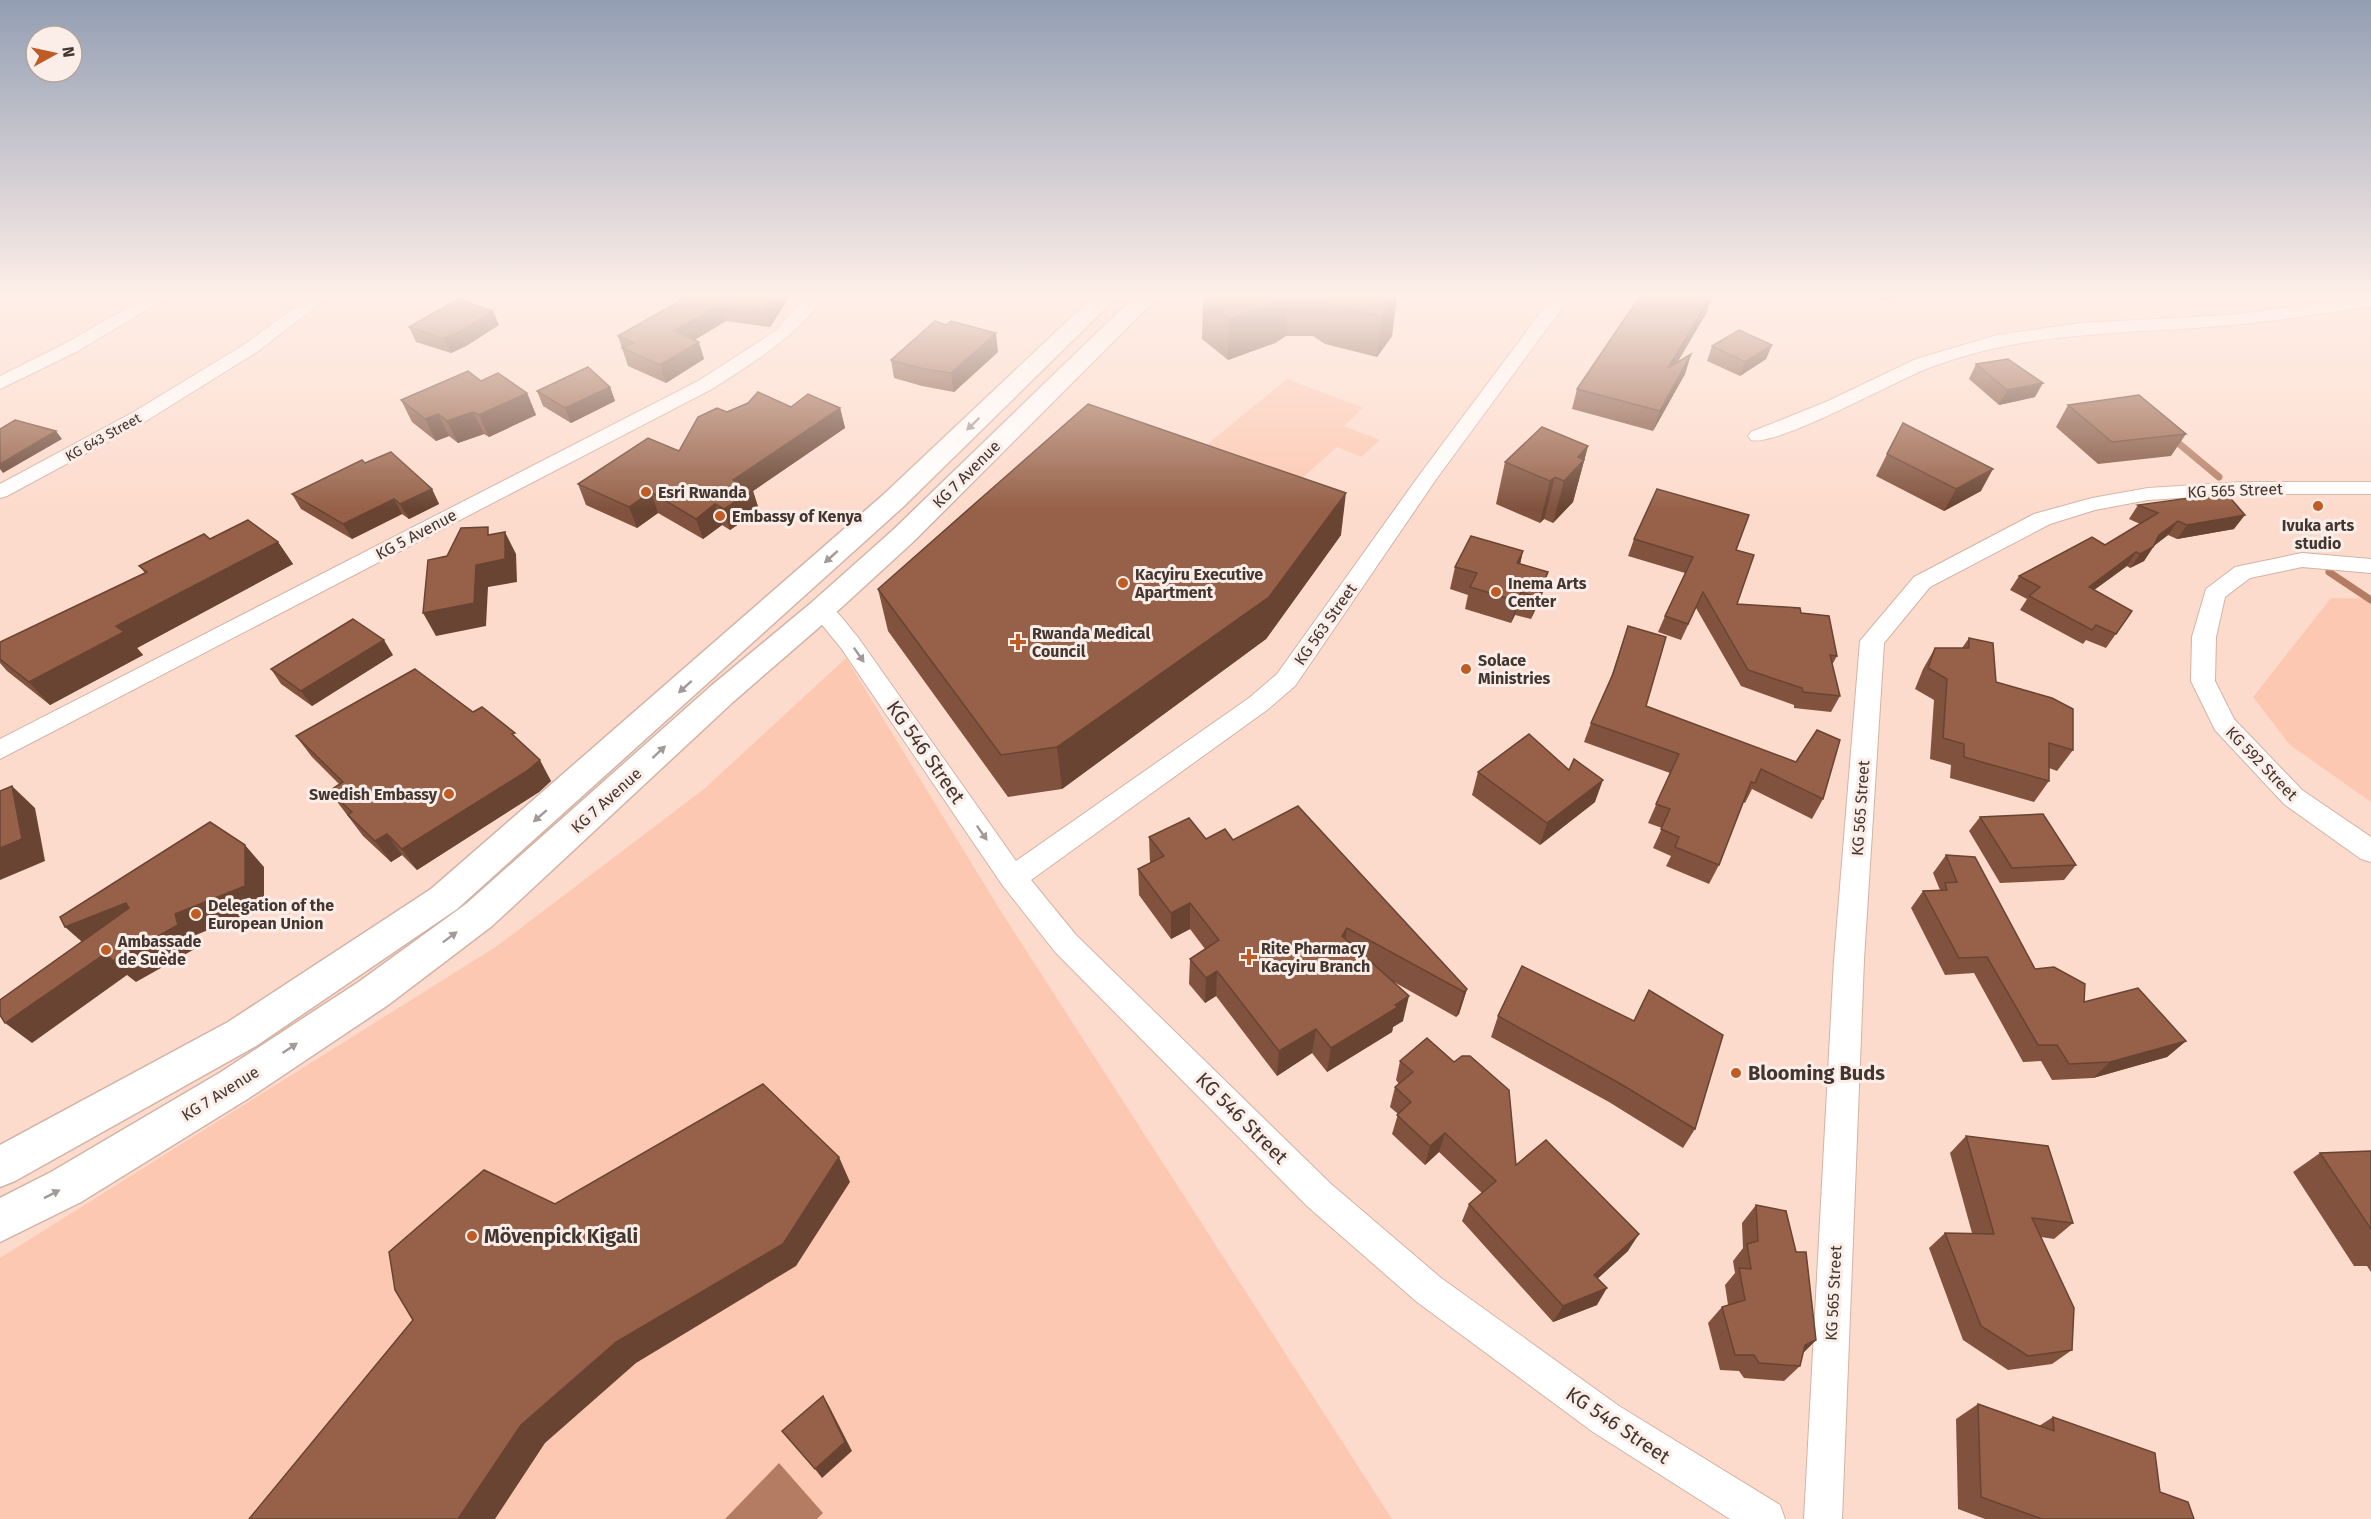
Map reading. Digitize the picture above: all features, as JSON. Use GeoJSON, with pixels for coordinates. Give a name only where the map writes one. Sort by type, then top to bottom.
{"type":"FeatureCollection","features":[{"type":"Feature","properties":{"kind":"main road","name":"KG 7 Avenue"},"geometry":{"type":"LineString","coordinates":[[0,1167],[242,1034],[444,899],[893,501],[1033,367]]}},
{"type":"Feature","properties":{"kind":"main road","name":"KG 7 Avenue"},"geometry":{"type":"LineString","coordinates":[[0,1221],[66,1187],[235,1085],[374,993],[479,915],[722,694],[821,610],[903,536],[1076,367]]}},
{"type":"Feature","properties":{"kind":"street"},"geometry":{"type":"LineString","coordinates":[[0,383],[32,367]]}},
{"type":"Feature","properties":{"kind":"street","name":"KG 643 Street"},"geometry":{"type":"LineString","coordinates":[[0,492],[139,417],[220,367]]}},
{"type":"Feature","properties":{"kind":"street","name":"KG 5 Avenue"},"geometry":{"type":"LineString","coordinates":[[0,750],[705,385],[732,367]]}},
{"type":"Feature","properties":{"kind":"street","name":"KG 563 Street"},"geometry":{"type":"LineString","coordinates":[[1013,878],[1258,704],[1286,680],[1430,474],[1509,367]]}},
{"type":"Feature","properties":{"kind":"street"},"geometry":{"type":"LineString","coordinates":[[1758,436],[1835,405],[1915,367]]}},
{"type":"Feature","properties":{"kind":"street","name":"KG 565 Street"},"geometry":{"type":"LineString","coordinates":[[1823,1519],[1849,960],[1872,641],[1922,582],[2042,519],[2092,504],[2159,493],[2242,488],[2371,488]]}},
{"type":"Feature","properties":{"kind":"street","name":"KG 592 Street"},"geometry":{"type":"LineString","coordinates":[[2371,566],[2302,560],[2243,572],[2214,594],[2204,637],[2203,681],[2224,724],[2292,797],[2371,851]]}},
{"type":"Feature","properties":{"kind":"street","name":"KG 546 Street"},"geometry":{"type":"LineString","coordinates":[[821,610],[849,642],[1013,878],[1066,944],[1320,1195],[1429,1290],[1606,1419],[1766,1519]]}},
{"type":"Feature","properties":{"kind":"shaded area"},"geometry":{"type":"Polygon","coordinates":[[[1287,379],[1363,408],[1344,426],[1380,440],[1361,457],[1337,447],[1283,495],[1192,457],[1287,379]]]}},
{"type":"Feature","properties":{"kind":"shaded area"},"geometry":{"type":"Polygon","coordinates":[[[2331,598],[2371,599],[2371,802],[2290,745],[2253,697],[2331,598]]]}},
{"type":"Feature","properties":{"kind":"shaded area"},"geometry":{"type":"Polygon","coordinates":[[[846,658],[1002,913],[1392,1519],[0,1519],[0,1258],[497,946],[704,789],[846,658]]]}},
{"type":"Feature","properties":{"kind":"shaded area"},"geometry":{"type":"Polygon","coordinates":[[[779,1463],[823,1513],[817,1519],[725,1519],[779,1463]]]}},
{"type":"Feature","properties":{"kind":"building"},"geometry":{"type":"Polygon","coordinates":[[[588,367],[610,387],[565,408],[537,391],[588,367]]]}},
{"type":"Feature","properties":{"kind":"building"},"geometry":{"type":"Polygon","coordinates":[[[915,367],[958,367],[951,373],[915,367]]]}},
{"type":"Feature","properties":{"kind":"building"},"geometry":{"type":"Polygon","coordinates":[[[1592,367],[1684,367],[1660,411],[1577,389],[1592,367]]]}},
{"type":"Feature","properties":{"kind":"building"},"geometry":{"type":"Polygon","coordinates":[[[1979,367],[2020,367],[2043,383],[2007,390],[1979,367]]]}},
{"type":"Feature","properties":{"kind":"building"},"geometry":{"type":"Polygon","coordinates":[[[468,371],[481,381],[498,373],[527,393],[479,415],[473,412],[447,421],[438,414],[425,419],[401,400],[468,371]]]}},
{"type":"Feature","properties":{"kind":"building"},"geometry":{"type":"Polygon","coordinates":[[[758,392],[791,407],[808,394],[840,408],[733,480],[752,490],[724,509],[715,504],[696,519],[651,492],[629,507],[578,484],[648,438],[679,451],[698,417],[717,408],[727,412],[748,403],[758,392]]]}},
{"type":"Feature","properties":{"kind":"building"},"geometry":{"type":"Polygon","coordinates":[[[2139,395],[2186,434],[2112,442],[2068,405],[2139,395]]]}},
{"type":"Feature","properties":{"kind":"building","name":"Kacyiru Executive Apartment"},"geometry":{"type":"Polygon","coordinates":[[[1088,404],[1346,493],[1269,597],[1057,747],[1001,755],[878,589],[1088,404]]]}},
{"type":"Feature","properties":{"kind":"building"},"geometry":{"type":"Polygon","coordinates":[[[15,420],[56,431],[0,464],[0,429],[15,420]]]}},
{"type":"Feature","properties":{"kind":"building"},"geometry":{"type":"Polygon","coordinates":[[[1903,423],[1993,469],[1956,489],[1887,454],[1903,423]]]}},
{"type":"Feature","properties":{"kind":"building"},"geometry":{"type":"Polygon","coordinates":[[[1542,427],[1588,446],[1578,457],[1584,460],[1564,481],[1555,477],[1550,481],[1505,462],[1542,427]]]}},
{"type":"Feature","properties":{"kind":"building"},"geometry":{"type":"Polygon","coordinates":[[[391,452],[432,489],[400,504],[394,499],[343,524],[292,494],[362,460],[365,463],[391,452]]]}},
{"type":"Feature","properties":{"kind":"building"},"geometry":{"type":"Polygon","coordinates":[[[1657,489],[1749,515],[1736,550],[1754,555],[1737,604],[1800,608],[1801,613],[1829,616],[1837,656],[1830,655],[1840,696],[1803,692],[1802,688],[1748,670],[1703,592],[1688,624],[1665,616],[1693,557],[1634,539],[1657,489]]]}},
{"type":"Feature","properties":{"kind":"building"},"geometry":{"type":"Polygon","coordinates":[[[2226,493],[2245,515],[2187,525],[2178,521],[2159,535],[2153,547],[2140,554],[2136,552],[2089,587],[2132,611],[2116,634],[2096,625],[2092,630],[2029,596],[2040,587],[2019,576],[2092,537],[2105,545],[2158,513],[2138,505],[2226,493]]]}},
{"type":"Feature","properties":{"kind":"building"},"geometry":{"type":"Polygon","coordinates":[[[248,520],[278,542],[116,626],[124,632],[29,682],[0,659],[0,642],[147,572],[139,566],[204,534],[210,539],[248,520]]]}},
{"type":"Feature","properties":{"kind":"building"},"geometry":{"type":"Polygon","coordinates":[[[488,527],[488,535],[505,532],[505,559],[476,565],[474,603],[423,613],[428,560],[447,556],[461,528],[488,527]]]}},
{"type":"Feature","properties":{"kind":"building"},"geometry":{"type":"Polygon","coordinates":[[[1471,536],[1523,551],[1517,563],[1548,572],[1537,597],[1521,592],[1517,601],[1470,587],[1477,573],[1455,567],[1471,536]]]}},
{"type":"Feature","properties":{"kind":"building"},"geometry":{"type":"Polygon","coordinates":[[[353,619],[384,640],[301,691],[271,669],[353,619]]]}},
{"type":"Feature","properties":{"kind":"building"},"geometry":{"type":"Polygon","coordinates":[[[1628,626],[1666,637],[1646,706],[1796,762],[1817,730],[1840,740],[1823,799],[1761,769],[1755,783],[1751,782],[1719,865],[1675,847],[1679,837],[1661,829],[1670,809],[1656,804],[1679,754],[1591,723],[1613,674],[1628,626]]]}},
{"type":"Feature","properties":{"kind":"building"},"geometry":{"type":"Polygon","coordinates":[[[1969,638],[1993,643],[1996,682],[2052,698],[2073,709],[2073,750],[2049,743],[2049,781],[1964,757],[1964,744],[1943,738],[1947,679],[1928,668],[1935,648],[1969,648],[1969,638]]]}},
{"type":"Feature","properties":{"kind":"building"},"geometry":{"type":"Polygon","coordinates":[[[415,669],[473,712],[482,707],[515,733],[512,734],[540,760],[527,771],[402,849],[387,834],[375,841],[348,815],[352,812],[329,791],[343,782],[296,736],[415,669]]]}},
{"type":"Feature","properties":{"kind":"building"},"geometry":{"type":"Polygon","coordinates":[[[1529,734],[1569,770],[1574,759],[1603,780],[1547,823],[1478,772],[1529,734]]]}},
{"type":"Feature","properties":{"kind":"building"},"geometry":{"type":"Polygon","coordinates":[[[12,786],[22,839],[0,848],[0,791],[12,786]]]}},
{"type":"Feature","properties":{"kind":"building"},"geometry":{"type":"Polygon","coordinates":[[[1298,806],[1467,989],[1464,992],[1347,928],[1342,936],[1409,996],[1395,1005],[1398,1007],[1331,1048],[1316,1029],[1279,1051],[1217,971],[1206,978],[1190,959],[1219,940],[1190,903],[1171,913],[1138,869],[1164,856],[1149,837],[1189,818],[1206,839],[1225,829],[1233,840],[1298,806]]]}},
{"type":"Feature","properties":{"kind":"building"},"geometry":{"type":"Polygon","coordinates":[[[2043,814],[2076,865],[2012,868],[1980,817],[2043,814]]]}},
{"type":"Feature","properties":{"kind":"building"},"geometry":{"type":"Polygon","coordinates":[[[210,822],[245,845],[245,886],[175,914],[178,925],[113,961],[106,953],[5,1023],[0,1015],[0,1000],[129,908],[126,903],[65,927],[60,917],[210,822]]]}},
{"type":"Feature","properties":{"kind":"building"},"geometry":{"type":"Polygon","coordinates":[[[1946,855],[1975,857],[2035,969],[2054,967],[2085,984],[2084,1002],[2138,988],[2186,1041],[2110,1062],[2069,1064],[2057,1045],[2038,1045],[1987,957],[1959,958],[1923,891],[1947,890],[1945,883],[1957,882],[1946,855]]]}},
{"type":"Feature","properties":{"kind":"building"},"geometry":{"type":"Polygon","coordinates":[[[1522,966],[1634,1021],[1649,990],[1723,1035],[1695,1129],[1619,1083],[1498,1016],[1522,966]]]}},
{"type":"Feature","properties":{"kind":"building"},"geometry":{"type":"Polygon","coordinates":[[[1427,1038],[1454,1062],[1462,1056],[1470,1056],[1509,1090],[1516,1165],[1546,1140],[1639,1234],[1594,1275],[1607,1288],[1563,1306],[1469,1204],[1496,1181],[1445,1133],[1430,1146],[1397,1115],[1411,1102],[1395,1087],[1413,1072],[1400,1061],[1427,1038]]]}},
{"type":"Feature","properties":{"kind":"building"},"geometry":{"type":"Polygon","coordinates":[[[763,1084],[839,1157],[783,1244],[616,1342],[521,1425],[458,1519],[249,1519],[413,1320],[395,1290],[389,1252],[484,1170],[555,1204],[763,1084]]]}},
{"type":"Feature","properties":{"kind":"building"},"geometry":{"type":"Polygon","coordinates":[[[1966,1136],[2048,1146],[2073,1223],[2032,1218],[2074,1308],[2072,1350],[2028,1356],[1981,1326],[1945,1233],[1994,1234],[1966,1136]]]}},
{"type":"Feature","properties":{"kind":"building"},"geometry":{"type":"Polygon","coordinates":[[[2371,1151],[2371,1229],[2320,1153],[2371,1151]]]}},
{"type":"Feature","properties":{"kind":"building"},"geometry":{"type":"Polygon","coordinates":[[[1756,1205],[1786,1211],[1796,1252],[1806,1252],[1816,1340],[1805,1345],[1800,1366],[1759,1363],[1754,1355],[1735,1355],[1722,1307],[1745,1300],[1739,1268],[1751,1269],[1747,1244],[1758,1241],[1756,1205]]]}},
{"type":"Feature","properties":{"kind":"building"},"geometry":{"type":"Polygon","coordinates":[[[823,1396],[845,1442],[815,1469],[782,1431],[823,1396]]]}},
{"type":"Feature","properties":{"kind":"building"},"geometry":{"type":"Polygon","coordinates":[[[1978,1404],[2054,1431],[2053,1417],[2155,1453],[2160,1492],[2188,1502],[2194,1519],[2042,1519],[1981,1497],[1978,1404]]]}},
{"type":"Feature","properties":{"kind":"waterway"},"geometry":{"type":"LineString","coordinates":[[2171,437],[2219,477]]}},
{"type":"Feature","properties":{"kind":"waterway"},"geometry":{"type":"LineString","coordinates":[[2329,572],[2371,600]]}},
{"type":"Feature","properties":{"kind":"place","name":"Esri Rwanda"},"geometry":{"type":"Point","coordinates":[646,492]}},
{"type":"Feature","properties":{"kind":"place","name":"Ivuka arts studio"},"geometry":{"type":"Point","coordinates":[2318,506]}},
{"type":"Feature","properties":{"kind":"place","name":"Embassy of Kenya"},"geometry":{"type":"Point","coordinates":[720,516]}},
{"type":"Feature","properties":{"kind":"place","name":"Kacyiru Executive Apartment"},"geometry":{"type":"Point","coordinates":[1123,583]}},
{"type":"Feature","properties":{"kind":"place","name":"Inema Arts Center"},"geometry":{"type":"Point","coordinates":[1496,592]}},
{"type":"Feature","properties":{"kind":"place","name":"Rwanda Medical Council"},"geometry":{"type":"Point","coordinates":[1018,642]}},
{"type":"Feature","properties":{"kind":"place","name":"Solace Ministries"},"geometry":{"type":"Point","coordinates":[1466,669]}},
{"type":"Feature","properties":{"kind":"place","name":"Swedish Embassy"},"geometry":{"type":"Point","coordinates":[449,794]}},
{"type":"Feature","properties":{"kind":"place","name":"Delegation of the European Union"},"geometry":{"type":"Point","coordinates":[196,914]}},
{"type":"Feature","properties":{"kind":"place","name":"Ambassade de Suède"},"geometry":{"type":"Point","coordinates":[106,950]}},
{"type":"Feature","properties":{"kind":"place","name":"Rite Pharmacy Kacyiru Branch"},"geometry":{"type":"Point","coordinates":[1249,957]}},
{"type":"Feature","properties":{"kind":"place","name":"Blooming Buds"},"geometry":{"type":"Point","coordinates":[1736,1073]}},
{"type":"Feature","properties":{"kind":"place","name":"Mövenpick Kigali"},"geometry":{"type":"Point","coordinates":[472,1236]}}]}
